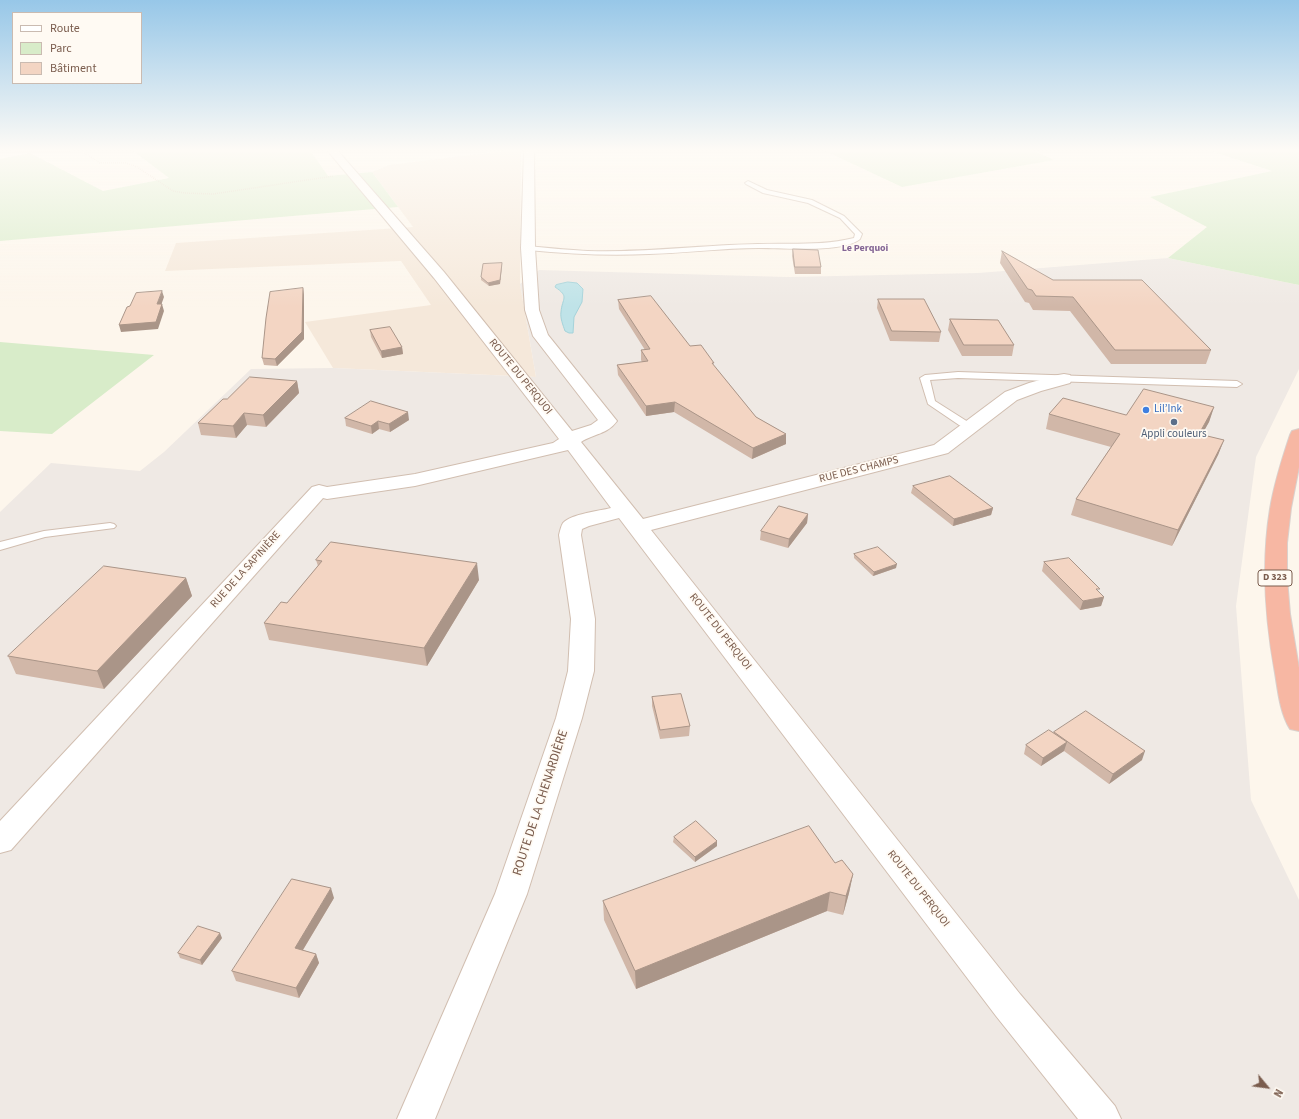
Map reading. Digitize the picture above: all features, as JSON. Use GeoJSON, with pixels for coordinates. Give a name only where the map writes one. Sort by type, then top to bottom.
{"type":"FeatureCollection","features":[{"type":"Feature","properties":{"kind":"highway","name":"D 323"},"geometry":{"type":"LineString","coordinates":[[1299,435],[1283,488],[1277,521],[1275,568],[1278,621],[1289,687],[1299,722]]}},
{"type":"Feature","properties":{"kind":"street","name":"ROUTE DU PERQUOI"},"geometry":{"type":"LineString","coordinates":[[376,202],[439,275],[570,439],[1008,1005],[1102,1119]]}},
{"type":"Feature","properties":{"kind":"street"},"geometry":{"type":"LineString","coordinates":[[528,248],[529,202]]}},
{"type":"Feature","properties":{"kind":"street","name":"RUE DE LA SAPINIÈRE"},"geometry":{"type":"LineString","coordinates":[[0,841],[319,491],[327,493],[415,480],[559,448],[570,439],[582,433],[597,429],[608,421],[541,336],[532,310],[528,248]]}},
{"type":"Feature","properties":{"kind":"street","name":"RUE DES CHAMPS"},"geometry":{"type":"LineString","coordinates":[[632,519],[941,449],[1011,396],[1035,387],[1064,379]]}},
{"type":"Feature","properties":{"kind":"street","name":"ROUTE DE LA CHENARDIÈRE"},"geometry":{"type":"LineString","coordinates":[[416,1119],[511,894],[569,718],[581,672],[583,619],[570,535],[572,526],[582,521],[632,519]]}},
{"type":"Feature","properties":{"kind":"lane"},"geometry":{"type":"LineString","coordinates":[[528,248],[589,253],[650,252],[758,246],[811,247],[838,244],[857,239],[859,234],[842,217],[810,202]]}},
{"type":"Feature","properties":{"kind":"lane"},"geometry":{"type":"LineString","coordinates":[[971,426],[962,423],[932,402],[925,378],[958,375],[1237,384]]}},
{"type":"Feature","properties":{"kind":"lane"},"geometry":{"type":"LineString","coordinates":[[0,546],[44,534],[110,526]]}},
{"type":"Feature","properties":{"kind":"shaded area"},"geometry":{"type":"Polygon","coordinates":[[[395,202],[521,202],[520,284],[536,377],[333,368],[305,322],[431,305],[401,261],[165,271],[176,243],[413,227],[395,202]]]}},
{"type":"Feature","properties":{"kind":"shaded area"},"geometry":{"type":"Polygon","coordinates":[[[1168,258],[1299,285],[1299,369],[1256,457],[1236,606],[1251,800],[1299,900],[1299,1119],[0,1119],[0,512],[51,463],[140,471],[164,452],[251,369],[333,368],[536,377],[520,284],[539,270],[788,277],[978,273],[1168,258]]]}},
{"type":"Feature","properties":{"kind":"green space"},"geometry":{"type":"Polygon","coordinates":[[[0,202],[394,202],[398,207],[0,241],[0,202]]]}},
{"type":"Feature","properties":{"kind":"green space"},"geometry":{"type":"Polygon","coordinates":[[[1160,202],[1299,202],[1299,285],[1168,258],[1207,227],[1160,202]]]}},
{"type":"Feature","properties":{"kind":"green space"},"geometry":{"type":"Polygon","coordinates":[[[0,342],[154,355],[52,434],[0,431],[0,342]]]}},
{"type":"Feature","properties":{"kind":"water"},"geometry":{"type":"Polygon","coordinates":[[[568,282],[577,283],[583,289],[582,302],[574,317],[573,333],[565,331],[561,314],[564,296],[560,290],[555,287],[556,285],[568,282]]]}},
{"type":"Feature","properties":{"kind":"building"},"geometry":{"type":"Polygon","coordinates":[[[793,249],[818,250],[821,267],[795,267],[793,249]]]}},
{"type":"Feature","properties":{"kind":"building"},"geometry":{"type":"Polygon","coordinates":[[[1002,251],[1053,280],[1142,280],[1211,350],[1115,350],[1073,297],[1036,296],[1032,290],[1028,289],[1002,251]]]}},
{"type":"Feature","properties":{"kind":"building"},"geometry":{"type":"Polygon","coordinates":[[[502,263],[500,280],[488,283],[481,277],[483,264],[502,263]]]}},
{"type":"Feature","properties":{"kind":"building"},"geometry":{"type":"Polygon","coordinates":[[[303,288],[302,332],[275,359],[262,358],[270,292],[303,288]]]}},
{"type":"Feature","properties":{"kind":"building"},"geometry":{"type":"Polygon","coordinates":[[[162,291],[157,304],[162,304],[156,322],[119,325],[127,307],[130,306],[136,293],[162,291]]]}},
{"type":"Feature","properties":{"kind":"building"},"geometry":{"type":"Polygon","coordinates":[[[651,296],[690,346],[701,345],[714,363],[712,363],[756,417],[786,434],[753,448],[675,402],[646,406],[617,365],[648,361],[641,350],[650,349],[618,300],[651,296]]]}},
{"type":"Feature","properties":{"kind":"building"},"geometry":{"type":"Polygon","coordinates":[[[878,299],[924,299],[941,332],[892,331],[878,299]]]}},
{"type":"Feature","properties":{"kind":"building"},"geometry":{"type":"Polygon","coordinates":[[[950,319],[998,320],[1014,345],[964,345],[950,319]]]}},
{"type":"Feature","properties":{"kind":"building"},"geometry":{"type":"Polygon","coordinates":[[[390,327],[402,347],[381,351],[370,330],[390,327]]]}},
{"type":"Feature","properties":{"kind":"building"},"geometry":{"type":"Polygon","coordinates":[[[250,377],[297,381],[263,415],[244,413],[233,426],[198,423],[223,399],[227,399],[250,377]]]}},
{"type":"Feature","properties":{"kind":"building"},"geometry":{"type":"Polygon","coordinates":[[[1144,389],[1214,407],[1199,434],[1224,440],[1178,530],[1076,499],[1120,434],[1049,414],[1063,398],[1126,415],[1144,389]]]}},
{"type":"Feature","properties":{"kind":"building"},"geometry":{"type":"Polygon","coordinates":[[[371,401],[408,412],[389,424],[378,421],[371,426],[345,418],[371,401]]]}},
{"type":"Feature","properties":{"kind":"building"},"geometry":{"type":"Polygon","coordinates":[[[950,476],[993,508],[954,519],[913,486],[950,476]]]}},
{"type":"Feature","properties":{"kind":"building"},"geometry":{"type":"Polygon","coordinates":[[[779,506],[808,514],[789,539],[761,531],[779,506]]]}},
{"type":"Feature","properties":{"kind":"building"},"geometry":{"type":"Polygon","coordinates":[[[331,542],[477,563],[424,648],[264,623],[281,602],[287,603],[322,561],[316,560],[331,542]]]}},
{"type":"Feature","properties":{"kind":"building"},"geometry":{"type":"Polygon","coordinates":[[[878,547],[897,564],[874,572],[854,554],[878,547]]]}},
{"type":"Feature","properties":{"kind":"building"},"geometry":{"type":"Polygon","coordinates":[[[1069,558],[1100,589],[1096,589],[1104,597],[1083,601],[1044,562],[1069,558]]]}},
{"type":"Feature","properties":{"kind":"building"},"geometry":{"type":"Polygon","coordinates":[[[104,566],[186,578],[97,671],[8,656],[104,566]]]}},
{"type":"Feature","properties":{"kind":"building"},"geometry":{"type":"Polygon","coordinates":[[[681,694],[690,726],[660,730],[652,697],[681,694]]]}},
{"type":"Feature","properties":{"kind":"building"},"geometry":{"type":"Polygon","coordinates":[[[1086,711],[1145,751],[1113,774],[1054,732],[1086,711]]]}},
{"type":"Feature","properties":{"kind":"building"},"geometry":{"type":"Polygon","coordinates":[[[1049,730],[1067,742],[1043,758],[1026,745],[1049,730]]]}},
{"type":"Feature","properties":{"kind":"building"},"geometry":{"type":"Polygon","coordinates":[[[696,821],[717,841],[695,857],[674,837],[696,821]]]}},
{"type":"Feature","properties":{"kind":"building"},"geometry":{"type":"Polygon","coordinates":[[[809,826],[835,863],[842,860],[853,874],[846,896],[830,892],[635,971],[603,901],[809,826]]]}},
{"type":"Feature","properties":{"kind":"building"},"geometry":{"type":"Polygon","coordinates":[[[292,879],[331,888],[295,948],[316,954],[296,988],[232,971],[292,879]]]}},
{"type":"Feature","properties":{"kind":"building"},"geometry":{"type":"Polygon","coordinates":[[[198,926],[220,933],[200,960],[178,953],[198,926]]]}},
{"type":"Feature","properties":{"kind":"place","name":"Lil’Ink"},"geometry":{"type":"Point","coordinates":[1146,410]}},
{"type":"Feature","properties":{"kind":"place","name":"Appli couleurs"},"geometry":{"type":"Point","coordinates":[1174,422]}},
{"type":"Feature","properties":{"kind":"district","name":"Le Perquoi"},"geometry":{"type":"Point","coordinates":[865,249]}}]}
